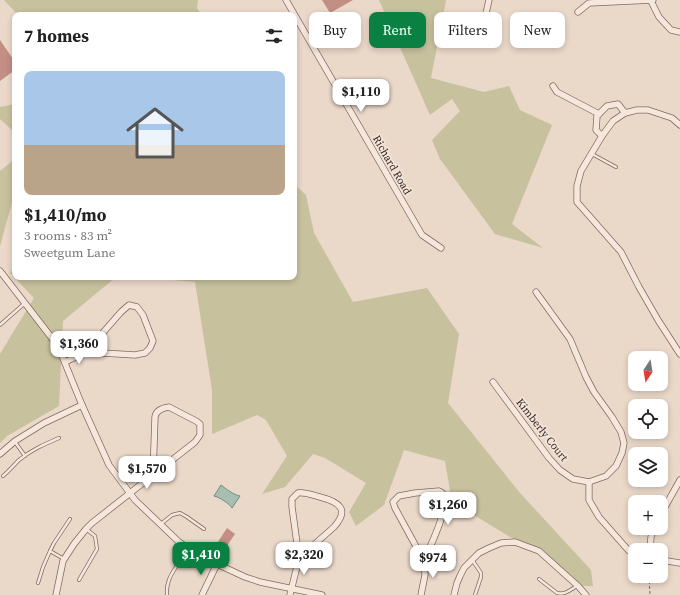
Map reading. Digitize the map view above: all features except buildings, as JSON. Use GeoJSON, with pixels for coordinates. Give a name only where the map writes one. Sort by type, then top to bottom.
{"type":"FeatureCollection","features":[{"type":"Feature","properties":{"kind":"street","name":"Richard Road"},"geometry":{"type":"LineString","coordinates":[[286,0],[293,12]]}},
{"type":"Feature","properties":{"kind":"street"},"geometry":{"type":"LineString","coordinates":[[486,12],[489,0]]}},
{"type":"Feature","properties":{"kind":"street"},"geometry":{"type":"LineString","coordinates":[[578,12],[589,3],[652,0],[659,17],[671,30],[680,32]]}},
{"type":"Feature","properties":{"kind":"street","name":"Richard Road"},"geometry":{"type":"LineString","coordinates":[[297,19],[422,235],[442,248]]}},
{"type":"Feature","properties":{"kind":"street"},"geometry":{"type":"LineString","coordinates":[[553,86],[557,92],[599,114]]}},
{"type":"Feature","properties":{"kind":"street"},"geometry":{"type":"LineString","coordinates":[[602,136],[596,130],[597,116],[607,106],[618,104],[626,113]]}},
{"type":"Feature","properties":{"kind":"street"},"geometry":{"type":"LineString","coordinates":[[680,125],[672,118],[648,110],[637,110],[626,113],[613,121],[602,136],[581,171],[577,186],[577,202],[621,252],[654,313],[680,354]]}},
{"type":"Feature","properties":{"kind":"street"},"geometry":{"type":"LineString","coordinates":[[0,272],[58,346],[109,465],[135,500],[179,542],[216,564],[245,577],[291,592],[322,595]]}},
{"type":"Feature","properties":{"kind":"street"},"geometry":{"type":"LineString","coordinates":[[536,292],[570,339],[594,392],[621,432],[624,443],[622,453],[616,466],[606,476],[589,482],[589,500],[599,517],[628,550]]}},
{"type":"Feature","properties":{"kind":"street"},"geometry":{"type":"LineString","coordinates":[[65,362],[86,352],[121,312],[129,306],[137,307],[143,316],[153,341],[150,348],[145,353],[135,356],[86,352]]}},
{"type":"Feature","properties":{"kind":"street","name":"Kimberly Court"},"geometry":{"type":"LineString","coordinates":[[493,382],[549,458],[560,470],[573,478],[589,482]]}},
{"type":"Feature","properties":{"kind":"street"},"geometry":{"type":"LineString","coordinates":[[0,454],[15,441],[44,423],[82,405]]}},
{"type":"Feature","properties":{"kind":"street"},"geometry":{"type":"LineString","coordinates":[[56,595],[63,561],[86,529],[130,492],[153,475],[195,442],[200,435],[200,424],[169,407],[160,410],[156,413],[155,417],[153,475]]}},
{"type":"Feature","properties":{"kind":"street"},"geometry":{"type":"LineString","coordinates":[[668,501],[680,480]]}},
{"type":"Feature","properties":{"kind":"street"},"geometry":{"type":"LineString","coordinates":[[421,595],[424,575],[424,561],[442,516],[444,498],[442,492],[439,491],[400,496],[393,502],[424,561]]}},
{"type":"Feature","properties":{"kind":"street"},"geometry":{"type":"LineString","coordinates":[[291,592],[299,558],[292,499],[298,493],[303,492],[324,498],[339,505],[342,516],[339,522],[299,558]]}},
{"type":"Feature","properties":{"kind":"street"},"geometry":{"type":"LineString","coordinates":[[454,595],[457,583],[464,568],[472,560],[489,548],[501,543],[515,542],[539,551],[586,595]]}},
{"type":"Feature","properties":{"kind":"street"},"geometry":{"type":"LineString","coordinates":[[668,561],[680,563]]}},
{"type":"Feature","properties":{"kind":"street"},"geometry":{"type":"LineString","coordinates":[[202,595],[216,564]]}},
{"type":"Feature","properties":{"kind":"lane"},"geometry":{"type":"LineString","coordinates":[[591,154],[616,167]]}},
{"type":"Feature","properties":{"kind":"lane"},"geometry":{"type":"LineString","coordinates":[[0,324],[25,303]]}},
{"type":"Feature","properties":{"kind":"lane"},"geometry":{"type":"LineString","coordinates":[[3,476],[19,460],[38,447],[58,438]]}},
{"type":"Feature","properties":{"kind":"lane"},"geometry":{"type":"LineString","coordinates":[[15,441],[25,456]]}},
{"type":"Feature","properties":{"kind":"lane"},"geometry":{"type":"LineString","coordinates":[[160,524],[172,515],[180,513],[204,529]]}},
{"type":"Feature","properties":{"kind":"lane"},"geometry":{"type":"LineString","coordinates":[[38,583],[42,567],[54,543],[70,519]]}},
{"type":"Feature","properties":{"kind":"lane"},"geometry":{"type":"LineString","coordinates":[[79,580],[97,549],[95,536],[86,529]]}},
{"type":"Feature","properties":{"kind":"lane"},"geometry":{"type":"LineString","coordinates":[[50,551],[64,559]]}},
{"type":"Feature","properties":{"kind":"lane"},"geometry":{"type":"LineString","coordinates":[[472,560],[481,577],[475,595]]}},
{"type":"Feature","properties":{"kind":"lane"},"geometry":{"type":"LineString","coordinates":[[167,595],[169,577],[176,567]]}},
{"type":"Feature","properties":{"kind":"lane"},"geometry":{"type":"LineString","coordinates":[[539,579],[560,594],[565,594],[578,586]]}},
{"type":"Feature","properties":{"kind":"path"},"geometry":{"type":"LineString","coordinates":[[649,583],[650,595]]}},
{"type":"Feature","properties":{"kind":"shaded area"},"geometry":{"type":"Polygon","coordinates":[[[4,0],[198,0],[197,8],[199,12],[15,12],[4,0]]]}},
{"type":"Feature","properties":{"kind":"shaded area"},"geometry":{"type":"Polygon","coordinates":[[[379,0],[446,0],[444,12],[434,12],[434,48],[437,48],[431,78],[484,92],[509,86],[520,110],[552,125],[512,224],[543,248],[495,234],[440,159],[432,140],[460,111],[452,99],[430,115],[400,48],[426,48],[426,12],[384,12],[379,0]]]}},
{"type":"Feature","properties":{"kind":"shaded area"},"geometry":{"type":"Polygon","coordinates":[[[12,105],[12,130],[0,119],[0,107],[12,105]]]}},
{"type":"Feature","properties":{"kind":"shaded area"},"geometry":{"type":"Polygon","coordinates":[[[12,161],[12,203],[0,246],[0,171],[12,161]]]}},
{"type":"Feature","properties":{"kind":"shaded area"},"geometry":{"type":"Polygon","coordinates":[[[297,187],[306,195],[314,233],[353,302],[427,288],[459,334],[448,403],[520,493],[591,570],[593,586],[579,586],[540,550],[525,546],[474,515],[451,497],[445,461],[404,450],[384,505],[356,526],[349,512],[366,483],[325,458],[313,454],[285,487],[262,494],[287,456],[266,420],[257,415],[212,434],[212,390],[195,282],[173,280],[297,280],[297,187]]]}},
{"type":"Feature","properties":{"kind":"shaded area"},"geometry":{"type":"Polygon","coordinates":[[[17,280],[112,280],[63,321],[59,406],[7,436],[0,443],[0,354],[34,298],[17,280]]]}},
{"type":"Feature","properties":{"kind":"shaded area"},"geometry":{"type":"Polygon","coordinates":[[[221,485],[240,496],[232,508],[224,501],[214,496],[221,485]]]}}]}
